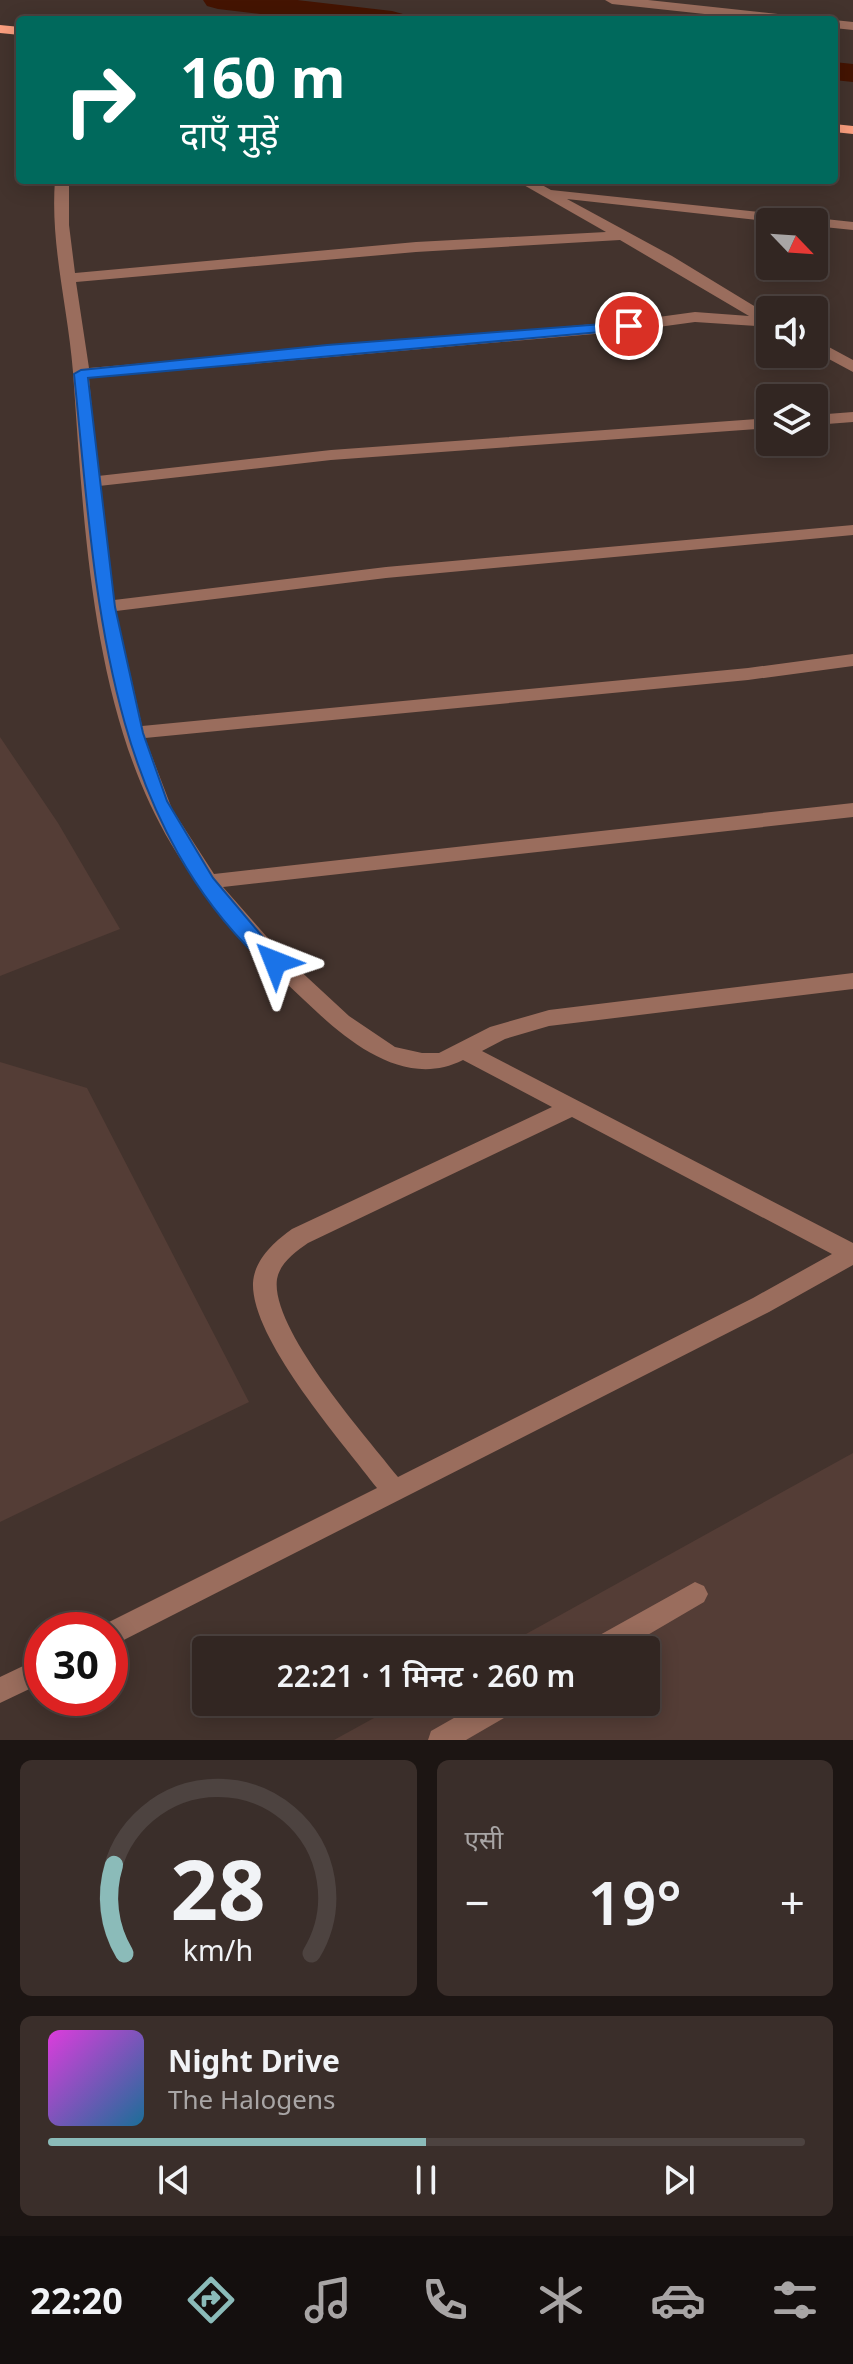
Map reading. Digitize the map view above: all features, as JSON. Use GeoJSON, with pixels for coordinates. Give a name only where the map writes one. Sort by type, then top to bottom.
{"type":"FeatureCollection","features":[{"type":"Feature","properties":{"kind":"street"},"geometry":{"type":"LineString","coordinates":[[612,0],[711,6],[772,16]]}},
{"type":"Feature","properties":{"kind":"street"},"geometry":{"type":"LineString","coordinates":[[62,184],[62,228],[106,607],[134,733],[158,801],[207,882],[255,944],[354,1034],[400,1058],[429,1063],[464,1051],[498,1033],[549,1018],[853,981]]}},
{"type":"Feature","properties":{"kind":"street"},"geometry":{"type":"LineString","coordinates":[[529,184],[624,235],[756,314]]}},
{"type":"Feature","properties":{"kind":"street"},"geometry":{"type":"LineString","coordinates":[[544,192],[756,216]]}},
{"type":"Feature","properties":{"kind":"street"},"geometry":{"type":"LineString","coordinates":[[828,223],[853,226]]}},
{"type":"Feature","properties":{"kind":"street"},"geometry":{"type":"LineString","coordinates":[[69,278],[416,247],[624,235]]}},
{"type":"Feature","properties":{"kind":"street"},"geometry":{"type":"LineString","coordinates":[[81,374],[327,350],[629,326],[695,317],[756,321]]}},
{"type":"Feature","properties":{"kind":"street"},"geometry":{"type":"LineString","coordinates":[[828,352],[853,367]]}},
{"type":"Feature","properties":{"kind":"street"},"geometry":{"type":"LineString","coordinates":[[828,419],[853,417]]}},
{"type":"Feature","properties":{"kind":"street"},"geometry":{"type":"LineString","coordinates":[[91,482],[331,455],[756,424]]}},
{"type":"Feature","properties":{"kind":"street"},"geometry":{"type":"LineString","coordinates":[[106,607],[339,578],[853,530]]}},
{"type":"Feature","properties":{"kind":"street"},"geometry":{"type":"LineString","coordinates":[[134,733],[748,674],[853,660]]}},
{"type":"Feature","properties":{"kind":"street"},"geometry":{"type":"LineString","coordinates":[[207,882],[853,810]]}},
{"type":"Feature","properties":{"kind":"street"},"geometry":{"type":"LineString","coordinates":[[128,1626],[761,1305],[853,1254],[464,1051]]}},
{"type":"Feature","properties":{"kind":"street"},"geometry":{"type":"LineString","coordinates":[[394,1491],[289,1350],[268,1311],[264,1286],[270,1265],[283,1247],[300,1236],[573,1107]]}},
{"type":"Feature","properties":{"kind":"street"},"geometry":{"type":"LineString","coordinates":[[622,1636],[695,1594]]}},
{"type":"Feature","properties":{"kind":"street"},"geometry":{"type":"LineString","coordinates":[[0,1691],[24,1678]]}},
{"type":"Feature","properties":{"kind":"street"},"geometry":{"type":"LineString","coordinates":[[441,1740],[483,1716]]}},
{"type":"Feature","properties":{"kind":"shaded area"},"geometry":{"type":"Polygon","coordinates":[[[0,737],[58,823],[120,929],[0,976],[0,737]]]}},
{"type":"Feature","properties":{"kind":"shaded area"},"geometry":{"type":"Polygon","coordinates":[[[0,1062],[87,1088],[249,1402],[0,1522],[0,1062]]]}},
{"type":"Feature","properties":{"kind":"shaded area"},"geometry":{"type":"Polygon","coordinates":[[[853,1453],[853,1740],[334,1740],[378,1716],[660,1716],[660,1636],[522,1636],[853,1453]]]}},
{"type":"Feature","properties":{"kind":"waterway"},"geometry":{"type":"LineString","coordinates":[[218,0],[357,16]]}},
{"type":"Feature","properties":{"kind":"waterway"},"geometry":{"type":"LineString","coordinates":[[838,71],[853,73]]}},
{"type":"Feature","properties":{"kind":"route"},"geometry":{"type":"LineString","coordinates":[[275,962],[255,944],[207,882],[158,801],[134,733],[106,607],[81,374],[327,350],[484,340],[629,326]]}}]}
